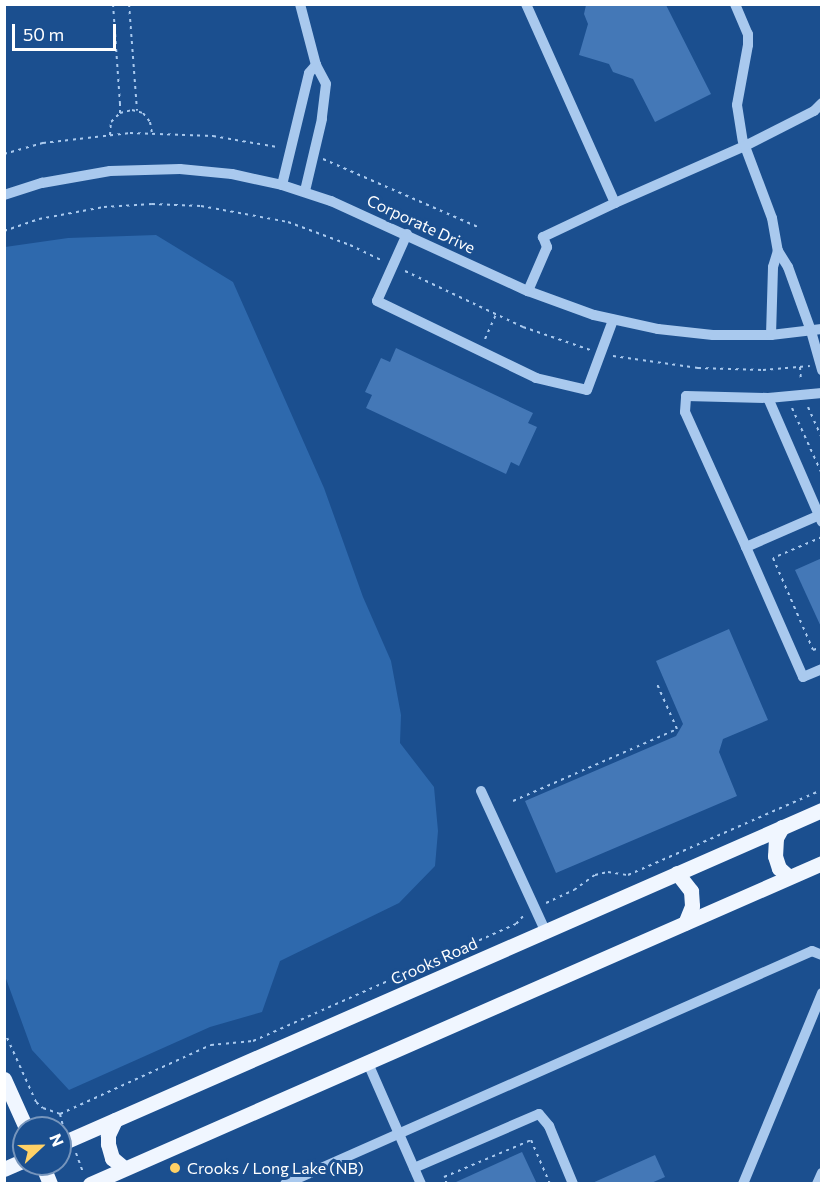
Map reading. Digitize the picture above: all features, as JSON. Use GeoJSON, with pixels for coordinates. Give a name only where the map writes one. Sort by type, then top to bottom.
{"type":"FeatureCollection","features":[{"type":"Feature","properties":{"kind":"main road","name":"Crooks Road"},"geometry":{"type":"LineString","coordinates":[[72,1139],[822,810]]}},
{"type":"Feature","properties":{"kind":"main road"},"geometry":{"type":"LineString","coordinates":[[782,827],[776,838],[775,855],[779,868],[789,877]]}},
{"type":"Feature","properties":{"kind":"main road"},"geometry":{"type":"LineString","coordinates":[[86,1178],[124,1168],[822,863]]}},
{"type":"Feature","properties":{"kind":"main road"},"geometry":{"type":"LineString","coordinates":[[677,873],[691,891],[692,906],[685,923]]}},
{"type":"Feature","properties":{"kind":"main road"},"geometry":{"type":"LineString","coordinates":[[5,1083],[20,1116]]}},
{"type":"Feature","properties":{"kind":"main road"},"geometry":{"type":"LineString","coordinates":[[115,1120],[108,1135],[108,1144],[112,1158],[124,1168]]}},
{"type":"Feature","properties":{"kind":"street"},"geometry":{"type":"LineString","coordinates":[[300,4],[316,65],[326,84],[325,103],[305,191]]}},
{"type":"Feature","properties":{"kind":"street"},"geometry":{"type":"LineString","coordinates":[[526,4],[615,204]]}},
{"type":"Feature","properties":{"kind":"street"},"geometry":{"type":"LineString","coordinates":[[735,4],[748,34],[737,105],[745,146],[772,218],[778,251],[788,267],[816,330],[822,370]]}},
{"type":"Feature","properties":{"kind":"street"},"geometry":{"type":"LineString","coordinates":[[282,185],[309,73],[316,65]]}},
{"type":"Feature","properties":{"kind":"street"},"geometry":{"type":"LineString","coordinates":[[528,291],[547,247],[543,237],[745,146],[814,111],[822,103]]}},
{"type":"Feature","properties":{"kind":"street","name":"Corporate Drive"},"geometry":{"type":"LineString","coordinates":[[4,195],[64,178],[133,169],[207,171],[305,191],[407,234],[528,291],[613,320],[682,332],[771,335],[816,330]]}},
{"type":"Feature","properties":{"kind":"street"},"geometry":{"type":"LineString","coordinates":[[407,234],[377,302],[536,378],[587,390],[613,320]]}},
{"type":"Feature","properties":{"kind":"street"},"geometry":{"type":"LineString","coordinates":[[771,335],[773,267],[778,251]]}},
{"type":"Feature","properties":{"kind":"street"},"geometry":{"type":"LineString","coordinates":[[822,393],[768,398],[686,396],[685,412],[803,677],[822,669]]}},
{"type":"Feature","properties":{"kind":"street"},"geometry":{"type":"LineString","coordinates":[[746,547],[820,517],[768,398]]}},
{"type":"Feature","properties":{"kind":"street"},"geometry":{"type":"LineString","coordinates":[[481,791],[546,932]]}},
{"type":"Feature","properties":{"kind":"street"},"geometry":{"type":"LineString","coordinates":[[285,1184],[812,951],[822,955]]}},
{"type":"Feature","properties":{"kind":"street"},"geometry":{"type":"LineString","coordinates":[[743,1184],[822,993]]}},
{"type":"Feature","properties":{"kind":"street"},"geometry":{"type":"LineString","coordinates":[[367,1061],[421,1184]]}},
{"type":"Feature","properties":{"kind":"street"},"geometry":{"type":"LineString","coordinates":[[414,1168],[538,1114],[549,1126],[573,1184]]}},
{"type":"Feature","properties":{"kind":"street"},"geometry":{"type":"LineString","coordinates":[[817,1184],[821,1174]]}},
{"type":"Feature","properties":{"kind":"path"},"geometry":{"type":"LineString","coordinates":[[113,4],[120,113]]}},
{"type":"Feature","properties":{"kind":"path"},"geometry":{"type":"LineString","coordinates":[[129,4],[137,111]]}},
{"type":"Feature","properties":{"kind":"path"},"geometry":{"type":"LineString","coordinates":[[110,135],[111,122],[120,113],[137,111],[148,117],[152,133]]}},
{"type":"Feature","properties":{"kind":"path"},"geometry":{"type":"LineString","coordinates":[[4,154],[44,143],[110,135],[152,133],[213,136],[283,148]]}},
{"type":"Feature","properties":{"kind":"path"},"geometry":{"type":"LineString","coordinates":[[323,159],[480,228]]}},
{"type":"Feature","properties":{"kind":"path"},"geometry":{"type":"LineString","coordinates":[[4,231],[39,219],[104,207],[152,204],[201,206],[288,222],[341,241],[381,260]]}},
{"type":"Feature","properties":{"kind":"path"},"geometry":{"type":"LineString","coordinates":[[401,270],[546,336],[592,351]]}},
{"type":"Feature","properties":{"kind":"path"},"geometry":{"type":"LineString","coordinates":[[482,344],[496,314]]}},
{"type":"Feature","properties":{"kind":"path"},"geometry":{"type":"LineString","coordinates":[[612,356],[698,368],[810,366]]}},
{"type":"Feature","properties":{"kind":"path"},"geometry":{"type":"LineString","coordinates":[[800,367],[801,387]]}},
{"type":"Feature","properties":{"kind":"path"},"geometry":{"type":"LineString","coordinates":[[807,404],[822,438]]}},
{"type":"Feature","properties":{"kind":"path"},"geometry":{"type":"LineString","coordinates":[[799,405],[791,406],[822,474]]}},
{"type":"Feature","properties":{"kind":"path"},"geometry":{"type":"LineString","coordinates":[[822,537],[773,558],[813,650],[822,647]]}},
{"type":"Feature","properties":{"kind":"path"},"geometry":{"type":"LineString","coordinates":[[513,801],[677,729],[657,684]]}},
{"type":"Feature","properties":{"kind":"path"},"geometry":{"type":"LineString","coordinates":[[546,903],[574,890],[595,875],[608,872],[628,875],[822,790]]}},
{"type":"Feature","properties":{"kind":"path"},"geometry":{"type":"LineString","coordinates":[[4,1031],[36,1102],[43,1108],[60,1114],[211,1045],[253,1041],[516,924],[528,912]]}},
{"type":"Feature","properties":{"kind":"path"},"geometry":{"type":"LineString","coordinates":[[37,1114],[43,1108]]}},
{"type":"Feature","properties":{"kind":"path"},"geometry":{"type":"LineString","coordinates":[[447,1184],[444,1177],[531,1140],[550,1184]]}},
{"type":"Feature","properties":{"kind":"path"},"geometry":{"type":"LineString","coordinates":[[75,1150],[86,1178]]}},
{"type":"Feature","properties":{"kind":"shaded area"},"geometry":{"type":"Polygon","coordinates":[[[156,235],[233,282],[324,488],[363,597],[391,661],[401,715],[400,743],[434,787],[438,831],[435,866],[399,903],[280,961],[262,1012],[210,1027],[69,1090],[32,1050],[5,976],[5,247],[68,238],[156,235]]]}},
{"type":"Feature","properties":{"kind":"building"},"geometry":{"type":"Polygon","coordinates":[[[586,5],[666,5],[711,94],[655,122],[633,79],[613,72],[609,64],[579,55],[588,24],[584,14],[586,5]]]}},
{"type":"Feature","properties":{"kind":"building"},"geometry":{"type":"Polygon","coordinates":[[[396,348],[533,413],[528,423],[537,427],[519,466],[511,462],[506,474],[366,408],[372,395],[365,392],[381,358],[390,362],[396,348]]]}},
{"type":"Feature","properties":{"kind":"building"},"geometry":{"type":"Polygon","coordinates":[[[822,558],[822,629],[795,570],[822,558]]]}},
{"type":"Feature","properties":{"kind":"building"},"geometry":{"type":"Polygon","coordinates":[[[729,629],[768,720],[723,739],[719,752],[737,796],[556,873],[525,801],[676,736],[683,724],[656,661],[729,629]]]}},
{"type":"Feature","properties":{"kind":"building"},"geometry":{"type":"Polygon","coordinates":[[[522,1152],[537,1184],[457,1184],[456,1182],[522,1152]]]}},
{"type":"Feature","properties":{"kind":"building"},"geometry":{"type":"Polygon","coordinates":[[[655,1155],[665,1177],[649,1184],[590,1184],[655,1155]]]}},
{"type":"Feature","properties":{"kind":"place","name":"Crooks / Long Lake (NB)"},"geometry":{"type":"Point","coordinates":[175,1168]}}]}
